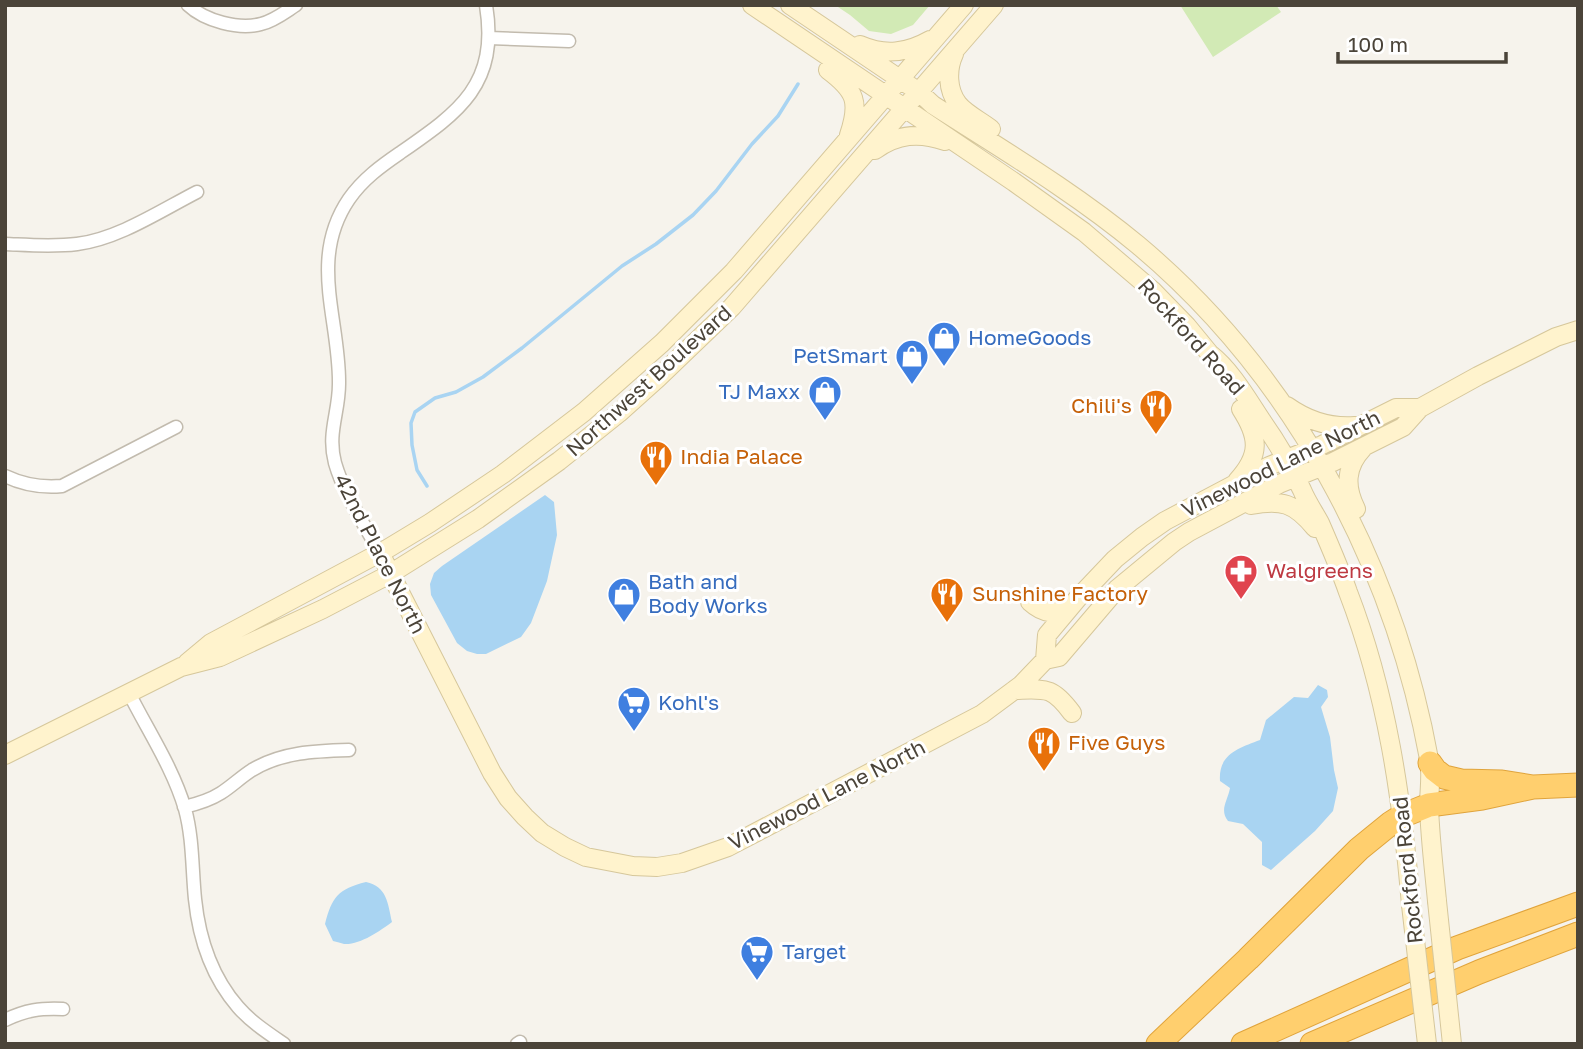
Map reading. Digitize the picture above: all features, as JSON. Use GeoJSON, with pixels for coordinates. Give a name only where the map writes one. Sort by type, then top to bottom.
{"type":"FeatureCollection","features":[{"type":"Feature","properties":{"kind":"highway"},"geometry":{"type":"LineString","coordinates":[[1430,763],[1444,777],[1451,779],[1533,787]]}},
{"type":"Feature","properties":{"kind":"highway"},"geometry":{"type":"LineString","coordinates":[[1158,1044],[1359,849],[1402,816],[1429,806],[1533,787],[1578,785]]}},
{"type":"Feature","properties":{"kind":"highway"},"geometry":{"type":"LineString","coordinates":[[1244,1044],[1457,948],[1578,904]]}},
{"type":"Feature","properties":{"kind":"highway"},"geometry":{"type":"LineString","coordinates":[[1312,1044],[1578,933]]}},
{"type":"Feature","properties":{"kind":"main road","name":"Rockford Road"},"geometry":{"type":"LineString","coordinates":[[752,5],[1055,210],[1105,250],[1152,290],[1217,359],[1287,459],[1336,561],[1379,688],[1391,740],[1402,816],[1427,1044]]}},
{"type":"Feature","properties":{"kind":"main road","name":"Rockford Road"},"geometry":{"type":"LineString","coordinates":[[790,5],[919,92],[933,105],[1092,208],[1140,247],[1235,343],[1280,401],[1311,449],[1346,511],[1384,596],[1404,653],[1421,720],[1430,763],[1429,806],[1452,1044]]}},
{"type":"Feature","properties":{"kind":"main road","name":"Northwest Boulevard"},"geometry":{"type":"LineString","coordinates":[[5,755],[181,667],[211,643],[380,553],[460,503],[555,435],[662,344],[734,271],[964,5]]}},
{"type":"Feature","properties":{"kind":"main road","name":"Northwest Boulevard"},"geometry":{"type":"LineString","coordinates":[[181,667],[220,657],[390,574],[519,491],[619,413],[732,307],[994,5]]}},
{"type":"Feature","properties":{"kind":"main road"},"geometry":{"type":"LineString","coordinates":[[781,26],[789,42],[844,82],[851,91],[855,114],[847,141]]}},
{"type":"Feature","properties":{"kind":"main road"},"geometry":{"type":"LineString","coordinates":[[842,40],[881,52],[892,52],[915,48],[939,34]]}},
{"type":"Feature","properties":{"kind":"main road"},"geometry":{"type":"LineString","coordinates":[[958,47],[950,65],[949,75],[956,100],[960,106],[1027,155],[1036,171]]}},
{"type":"Feature","properties":{"kind":"main road"},"geometry":{"type":"LineString","coordinates":[[858,162],[885,143],[904,136],[936,138],[966,150]]}},
{"type":"Feature","properties":{"kind":"main road","name":"Vinewood Lane North"},"geometry":{"type":"LineString","coordinates":[[586,857],[633,866],[657,867],[705,856],[729,847],[972,719],[1003,700],[1045,660],[1059,657],[1117,589],[1189,532],[1403,427],[1420,408],[1556,337],[1578,330]]}},
{"type":"Feature","properties":{"kind":"main road"},"geometry":{"type":"LineString","coordinates":[[1217,359],[1222,380],[1251,425],[1255,440],[1250,464],[1232,485]]}},
{"type":"Feature","properties":{"kind":"main road"},"geometry":{"type":"LineString","coordinates":[[1280,401],[1306,418],[1322,424],[1335,427],[1359,426]]}},
{"type":"Feature","properties":{"kind":"main road","name":"Vinewood Lane North"},"geometry":{"type":"LineString","coordinates":[[1045,660],[1047,635],[1072,606],[1115,559],[1165,521],[1269,466],[1396,408],[1420,408]]}},
{"type":"Feature","properties":{"kind":"main road"},"geometry":{"type":"LineString","coordinates":[[1365,446],[1353,461],[1348,480],[1350,498],[1376,551],[1398,607],[1406,633],[1404,653]]}},
{"type":"Feature","properties":{"kind":"main road"},"geometry":{"type":"LineString","coordinates":[[1234,508],[1273,502],[1288,504],[1311,523],[1336,561]]}},
{"type":"Feature","properties":{"kind":"main road","name":"42nd Place North"},"geometry":{"type":"LineString","coordinates":[[380,553],[492,773],[508,798],[542,833],[586,857]]}},
{"type":"Feature","properties":{"kind":"main road"},"geometry":{"type":"LineString","coordinates":[[1030,602],[1038,609],[1049,612],[1062,612],[1072,606]]}},
{"type":"Feature","properties":{"kind":"main road"},"geometry":{"type":"LineString","coordinates":[[1014,690],[1051,691],[1059,696],[1072,712]]}},
{"type":"Feature","properties":{"kind":"street"},"geometry":{"type":"LineString","coordinates":[[188,5],[195,12],[211,19],[242,26],[261,24],[296,5]]}},
{"type":"Feature","properties":{"kind":"street","name":"42nd Place North"},"geometry":{"type":"LineString","coordinates":[[380,553],[341,479],[334,460],[332,438],[340,384],[328,288],[327,266],[331,242],[348,200],[363,181],[442,124],[461,107],[474,90],[487,54],[489,38],[486,5]]}},
{"type":"Feature","properties":{"kind":"street"},"geometry":{"type":"LineString","coordinates":[[489,38],[569,41]]}},
{"type":"Feature","properties":{"kind":"street"},"geometry":{"type":"LineString","coordinates":[[5,244],[53,246],[99,240],[197,192]]}},
{"type":"Feature","properties":{"kind":"street"},"geometry":{"type":"LineString","coordinates":[[5,476],[32,486],[62,486],[176,427]]}},
{"type":"Feature","properties":{"kind":"street"},"geometry":{"type":"LineString","coordinates":[[129,693],[170,771],[184,807],[188,821],[200,930],[208,958],[238,1007],[258,1026],[284,1044]]}},
{"type":"Feature","properties":{"kind":"street"},"geometry":{"type":"LineString","coordinates":[[184,807],[218,795],[270,761],[310,752],[349,750]]}},
{"type":"Feature","properties":{"kind":"street"},"geometry":{"type":"LineString","coordinates":[[5,1020],[20,1012],[41,1008],[63,1009]]}},
{"type":"Feature","properties":{"kind":"green space"},"geometry":{"type":"Polygon","coordinates":[[[835,5],[930,5],[913,25],[891,34],[869,31],[835,5]]]}},
{"type":"Feature","properties":{"kind":"green space"},"geometry":{"type":"Polygon","coordinates":[[[1180,5],[1276,5],[1281,12],[1213,57],[1180,5]]]}},
{"type":"Feature","properties":{"kind":"water"},"geometry":{"type":"Polygon","coordinates":[[[545,495],[554,502],[557,535],[547,581],[531,623],[521,637],[486,654],[467,651],[457,643],[431,595],[430,584],[434,573],[545,495]]]}},
{"type":"Feature","properties":{"kind":"water"},"geometry":{"type":"Polygon","coordinates":[[[1318,685],[1327,690],[1328,697],[1321,707],[1330,737],[1338,788],[1333,811],[1271,870],[1262,865],[1262,842],[1243,824],[1228,821],[1225,817],[1224,809],[1230,788],[1220,781],[1222,764],[1231,753],[1260,740],[1266,720],[1294,697],[1308,698],[1318,685]]]}},
{"type":"Feature","properties":{"kind":"water"},"geometry":{"type":"Polygon","coordinates":[[[366,882],[378,887],[382,892],[388,902],[392,922],[357,942],[344,944],[333,941],[325,924],[330,907],[343,891],[366,882]]]}},
{"type":"Feature","properties":{"kind":"waterway"},"geometry":{"type":"LineString","coordinates":[[427,486],[417,470],[412,445],[411,423],[415,412],[435,398],[456,392],[483,377],[622,266],[693,215],[778,116],[798,84]]}},
{"type":"Feature","properties":{"kind":"place","name":"HomeGoods"},"geometry":{"type":"Point","coordinates":[944,368]}},
{"type":"Feature","properties":{"kind":"place","name":"PetSmart"},"geometry":{"type":"Point","coordinates":[912,386]}},
{"type":"Feature","properties":{"kind":"place","name":"TJ Maxx"},"geometry":{"type":"Point","coordinates":[825,422]}},
{"type":"Feature","properties":{"kind":"place","name":"Chili's"},"geometry":{"type":"Point","coordinates":[1156,436]}},
{"type":"Feature","properties":{"kind":"place","name":"India Palace"},"geometry":{"type":"Point","coordinates":[656,487]}},
{"type":"Feature","properties":{"kind":"place","name":"Walgreens"},"geometry":{"type":"Point","coordinates":[1241,601]}},
{"type":"Feature","properties":{"kind":"place","name":"Bath and Body Works"},"geometry":{"type":"Point","coordinates":[624,624]}},
{"type":"Feature","properties":{"kind":"place","name":"Sunshine Factory"},"geometry":{"type":"Point","coordinates":[947,624]}},
{"type":"Feature","properties":{"kind":"place","name":"Kohl's"},"geometry":{"type":"Point","coordinates":[634,733]}},
{"type":"Feature","properties":{"kind":"place","name":"Five Guys"},"geometry":{"type":"Point","coordinates":[1044,773]}},
{"type":"Feature","properties":{"kind":"place","name":"Target"},"geometry":{"type":"Point","coordinates":[757,982]}}]}
